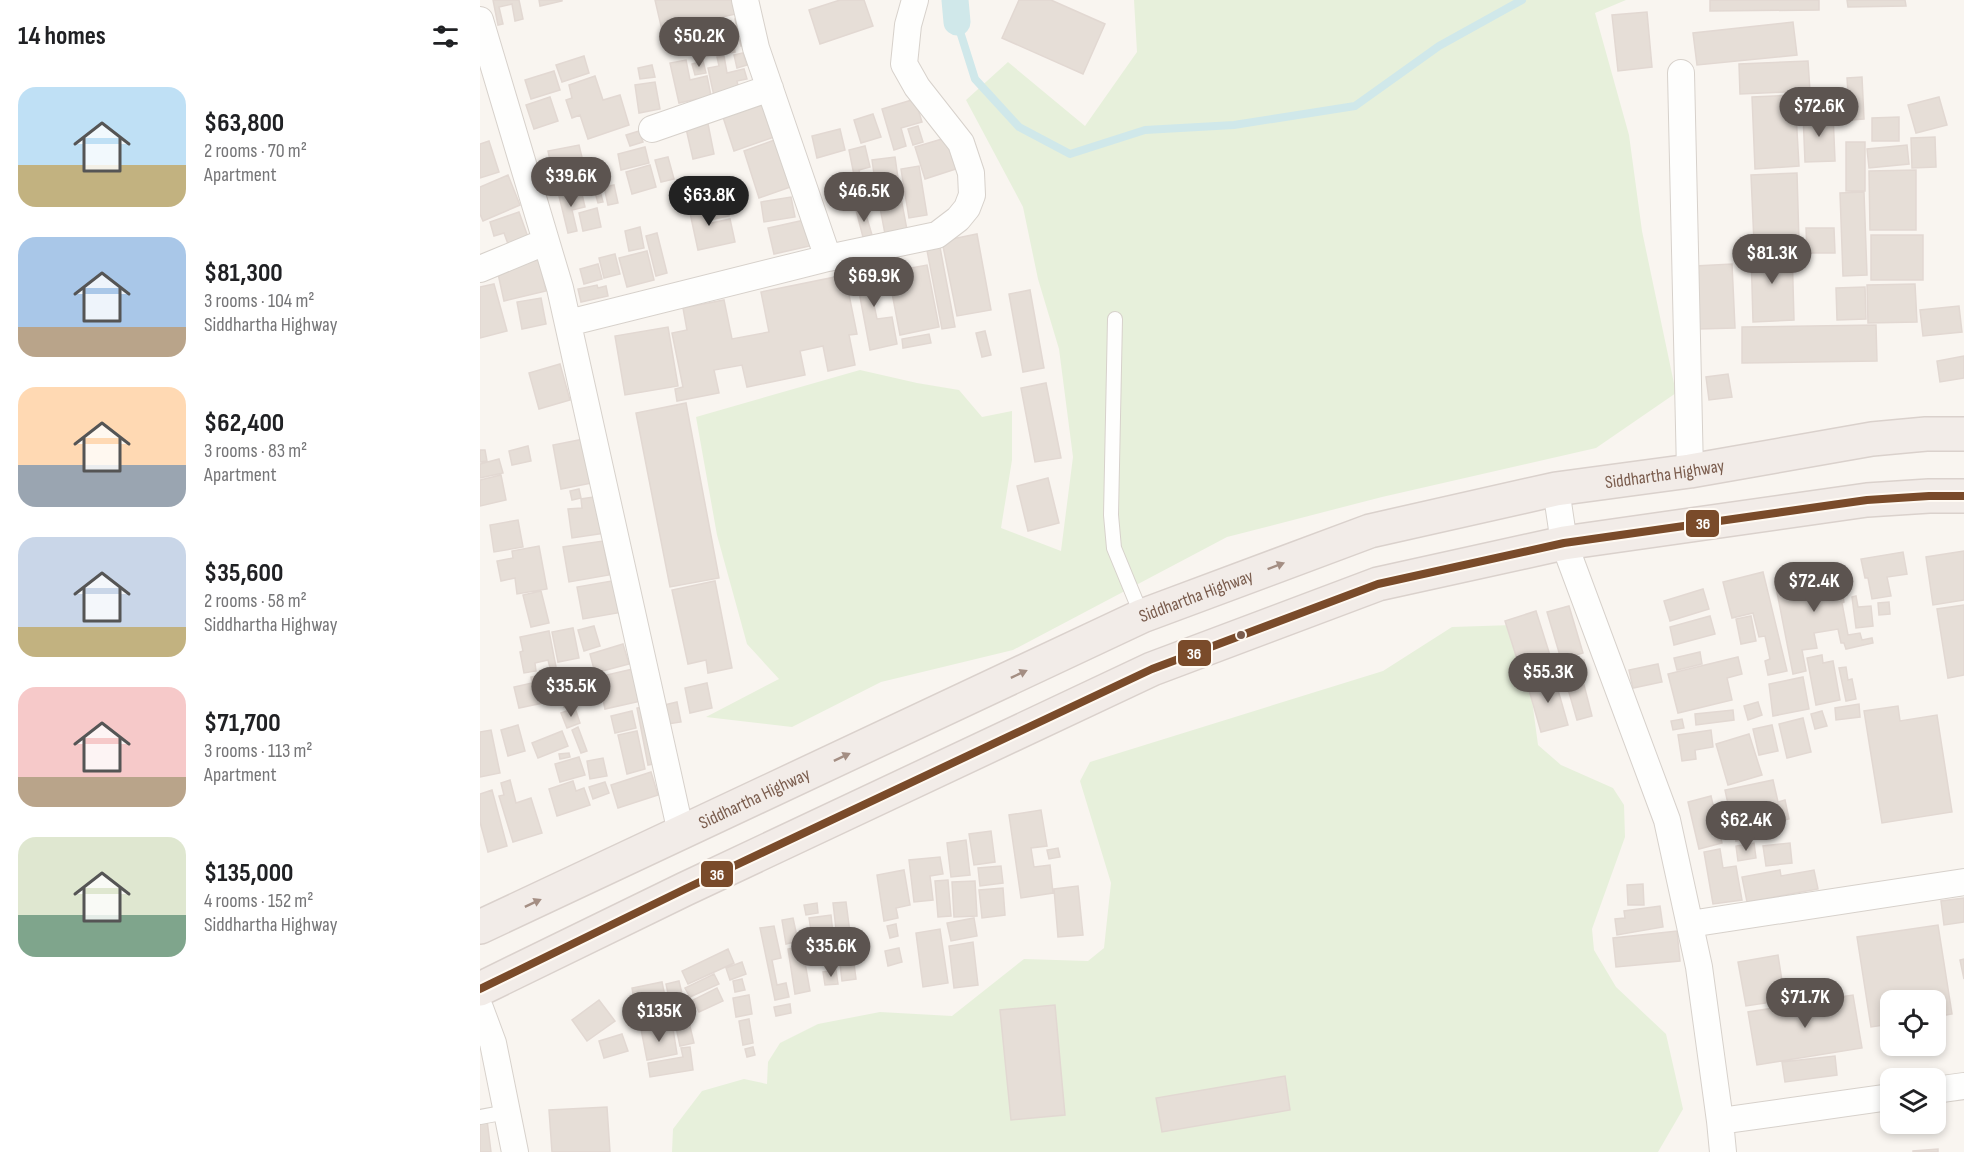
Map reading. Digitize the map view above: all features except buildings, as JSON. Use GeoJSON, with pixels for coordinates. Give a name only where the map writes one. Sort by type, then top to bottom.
{"type":"FeatureCollection","features":[{"type":"Feature","properties":{"kind":"highway","name":"Siddhartha Highway"},"geometry":{"type":"LineString","coordinates":[[480,927],[1142,616],[1370,531],[1556,489],[1690,471],[1872,439],[1926,434],[1964,434]]}},
{"type":"Feature","properties":{"kind":"highway"},"geometry":{"type":"LineString","coordinates":[[480,989],[685,889],[1152,669],[1378,584],[1564,543],[1867,500],[1964,496]]}},
{"type":"Feature","properties":{"kind":"street"},"geometry":{"type":"LineString","coordinates":[[745,0],[756,48],[828,258]]}},
{"type":"Feature","properties":{"kind":"street"},"geometry":{"type":"LineString","coordinates":[[568,323],[828,258],[937,235],[958,219],[967,208],[972,195],[971,173],[961,143],[917,87],[904,64],[908,25],[915,0]]}},
{"type":"Feature","properties":{"kind":"street"},"geometry":{"type":"LineString","coordinates":[[480,20],[568,323],[681,833]]}},
{"type":"Feature","properties":{"kind":"street"},"geometry":{"type":"LineString","coordinates":[[1681,73],[1690,471]]}},
{"type":"Feature","properties":{"kind":"street"},"geometry":{"type":"LineString","coordinates":[[652,129],[770,88]]}},
{"type":"Feature","properties":{"kind":"street"},"geometry":{"type":"LineString","coordinates":[[480,269],[545,242]]}},
{"type":"Feature","properties":{"kind":"street"},"geometry":{"type":"LineString","coordinates":[[1556,489],[1564,543],[1667,819],[1699,967],[1723,1152]]}},
{"type":"Feature","properties":{"kind":"street"},"geometry":{"type":"LineString","coordinates":[[1690,924],[1964,882]]}},
{"type":"Feature","properties":{"kind":"street"},"geometry":{"type":"LineString","coordinates":[[480,1008],[486,1046],[507,1112],[515,1152]]}},
{"type":"Feature","properties":{"kind":"street"},"geometry":{"type":"LineString","coordinates":[[1946,1088],[1964,1086]]}},
{"type":"Feature","properties":{"kind":"street"},"geometry":{"type":"LineString","coordinates":[[1720,1121],[1880,1098]]}},
{"type":"Feature","properties":{"kind":"lane"},"geometry":{"type":"LineString","coordinates":[[1115,320],[1111,515],[1114,548],[1142,616]]}},
{"type":"Feature","properties":{"kind":"lane"},"geometry":{"type":"LineString","coordinates":[[480,1117],[507,1112]]}},
{"type":"Feature","properties":{"kind":"green space"},"geometry":{"type":"Polygon","coordinates":[[[1134,0],[1626,0],[1595,13],[1629,135],[1642,231],[1676,393],[1596,448],[1382,497],[1227,537],[1013,650],[881,682],[792,727],[706,717],[779,679],[747,644],[717,535],[696,417],[860,370],[959,390],[982,417],[1012,411],[1012,460],[1001,528],[1061,551],[1073,457],[1059,349],[1038,279],[1023,207],[966,100],[1008,62],[1085,126],[1137,52],[1134,0]]]}},
{"type":"Feature","properties":{"kind":"green space"},"geometry":{"type":"Polygon","coordinates":[[[1513,625],[1526,655],[1538,745],[1561,765],[1613,788],[1624,805],[1625,837],[1592,929],[1594,950],[1616,987],[1666,1034],[1683,1109],[1658,1152],[672,1152],[673,1129],[702,1091],[744,1079],[767,1084],[768,1062],[780,1043],[818,1024],[880,1012],[952,1016],[1024,959],[1088,961],[1104,948],[1111,883],[1080,781],[1090,762],[1383,671],[1452,627],[1513,625]]]}},
{"type":"Feature","properties":{"kind":"waterway"},"geometry":{"type":"LineString","coordinates":[[955,0],[957,22]]}},
{"type":"Feature","properties":{"kind":"waterway"},"geometry":{"type":"LineString","coordinates":[[957,22],[975,79],[1019,127],[1070,154],[1145,130],[1234,125],[1355,106],[1439,46],[1522,0]]}},
{"type":"Feature","properties":{"kind":"transit line","name":"36"},"geometry":{"type":"LineString","coordinates":[[480,989],[685,889],[1152,669],[1378,584],[1564,543],[1867,500],[1964,496]]}}]}
